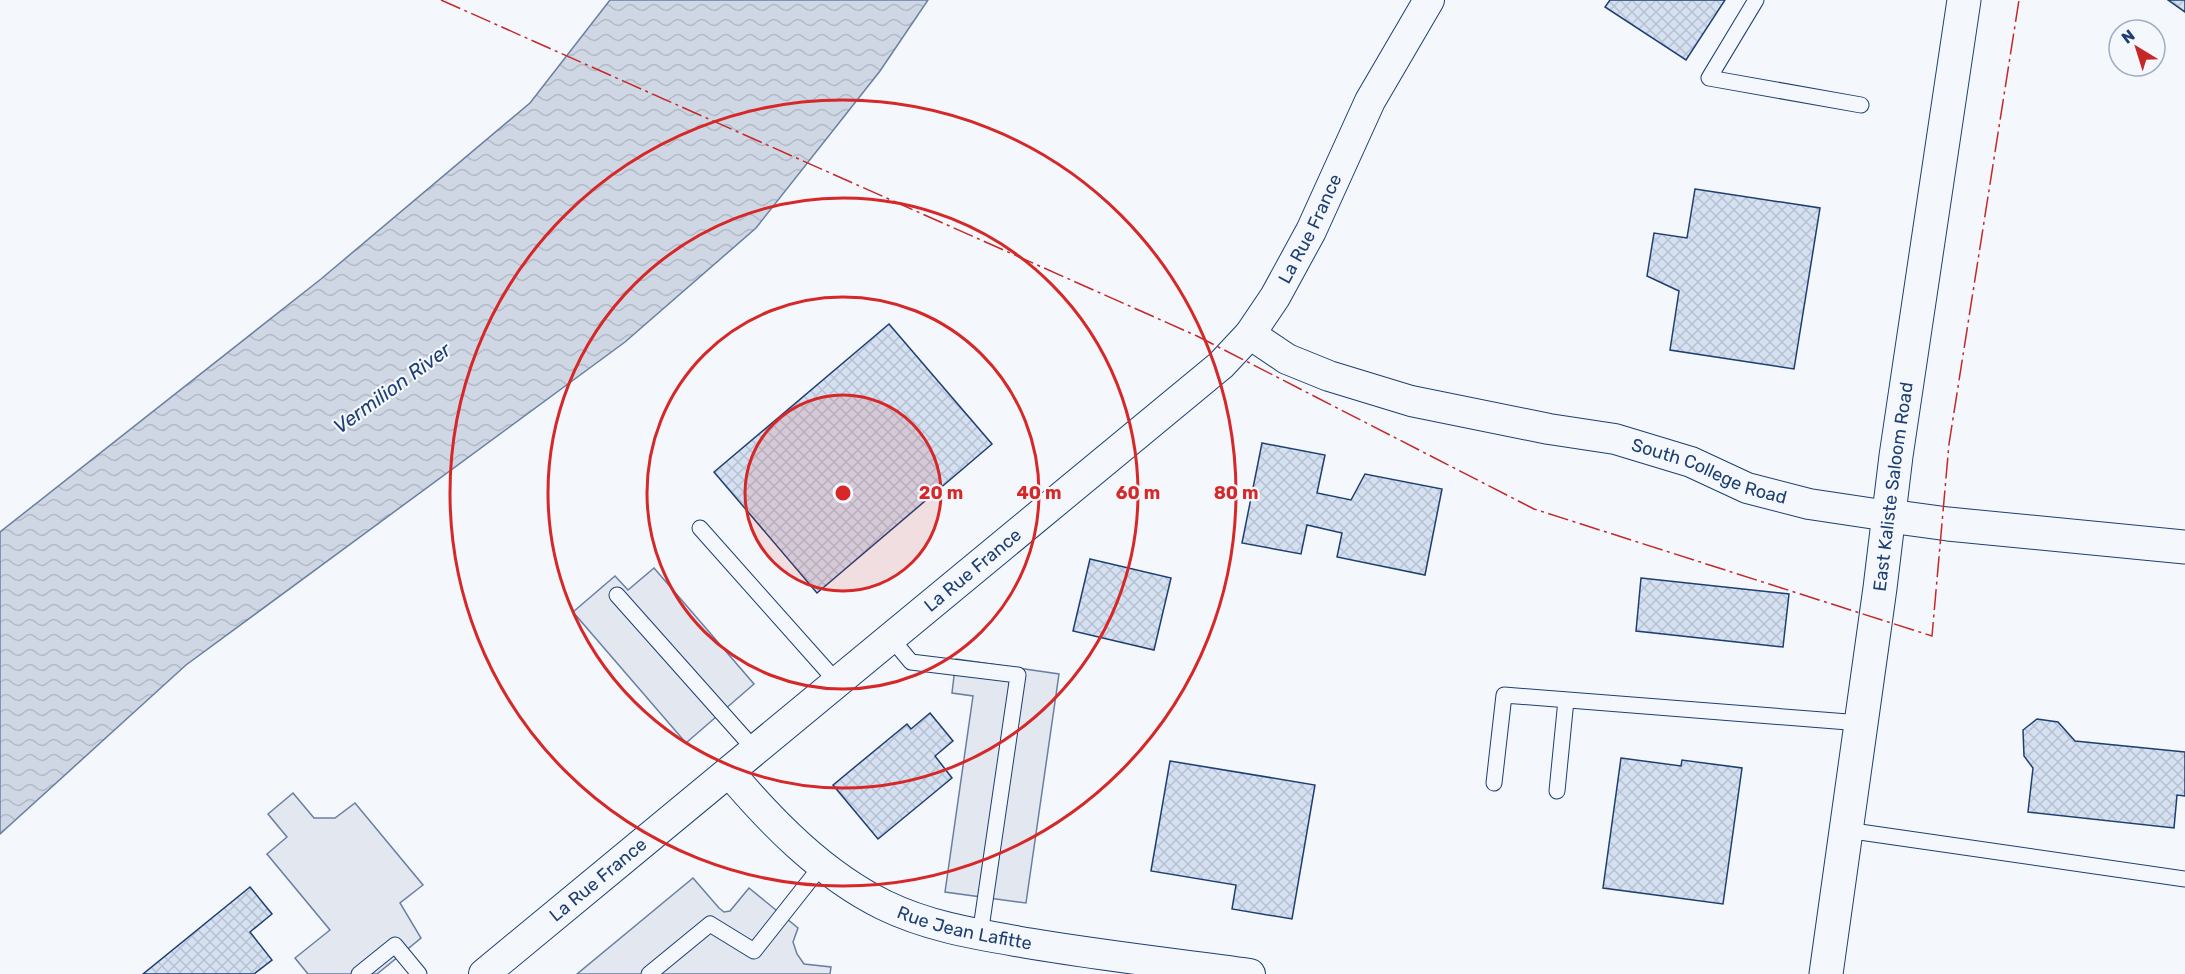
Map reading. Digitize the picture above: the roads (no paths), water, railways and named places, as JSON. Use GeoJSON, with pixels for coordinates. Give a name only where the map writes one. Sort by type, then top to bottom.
{"type":"FeatureCollection","features":[{"type":"Feature","properties":{"kind":"main road","name":"East Kaliste Saloom Road"},"geometry":{"type":"LineString","coordinates":[[1826,974],[1896,456],[1964,0]]}},
{"type":"Feature","properties":{"kind":"main road","name":"South College Road"},"geometry":{"type":"LineString","coordinates":[[1889,516],[1948,524],[2185,547]]}},
{"type":"Feature","properties":{"kind":"street","name":"La Rue France"},"geometry":{"type":"LineString","coordinates":[[484,974],[1221,365],[1250,334],[1280,288],[1311,231],[1370,101],[1430,0]]}},
{"type":"Feature","properties":{"kind":"street","name":"South College Road"},"geometry":{"type":"LineString","coordinates":[[1250,334],[1287,359],[1329,376],[1411,401],[1549,429],[1615,439],[1691,462],[1747,488],[1809,504],[1889,516]]}},
{"type":"Feature","properties":{"kind":"street","name":"Rue Jean Lafitte"},"geometry":{"type":"LineString","coordinates":[[729,771],[763,813],[822,865],[883,905],[931,924],[1067,950],[1250,974]]}},
{"type":"Feature","properties":{"kind":"lane"},"geometry":{"type":"LineString","coordinates":[[1756,0],[1709,78],[1861,105]]}},
{"type":"Feature","properties":{"kind":"lane"},"geometry":{"type":"LineString","coordinates":[[700,528],[837,682]]}},
{"type":"Feature","properties":{"kind":"lane"},"geometry":{"type":"LineString","coordinates":[[617,595],[755,750]]}},
{"type":"Feature","properties":{"kind":"lane"},"geometry":{"type":"LineString","coordinates":[[891,638],[911,662],[1018,675],[980,935]]}},
{"type":"Feature","properties":{"kind":"lane"},"geometry":{"type":"LineString","coordinates":[[1494,783],[1504,695],[1861,723]]}},
{"type":"Feature","properties":{"kind":"lane"},"geometry":{"type":"LineString","coordinates":[[1557,791],[1566,700]]}},
{"type":"Feature","properties":{"kind":"lane"},"geometry":{"type":"LineString","coordinates":[[1846,830],[2185,879]]}},
{"type":"Feature","properties":{"kind":"lane"},"geometry":{"type":"LineString","coordinates":[[649,974],[710,924],[754,951],[822,865]]}},
{"type":"Feature","properties":{"kind":"lane"},"geometry":{"type":"LineString","coordinates":[[359,974],[395,945],[419,974]]}},
{"type":"Feature","properties":{"kind":"water","name":"Vermilion River"},"geometry":{"type":"Polygon","coordinates":[[[610,0],[928,0],[880,71],[756,228],[625,342],[186,665],[0,834],[0,532],[321,279],[530,103],[610,0]]]}}]}
